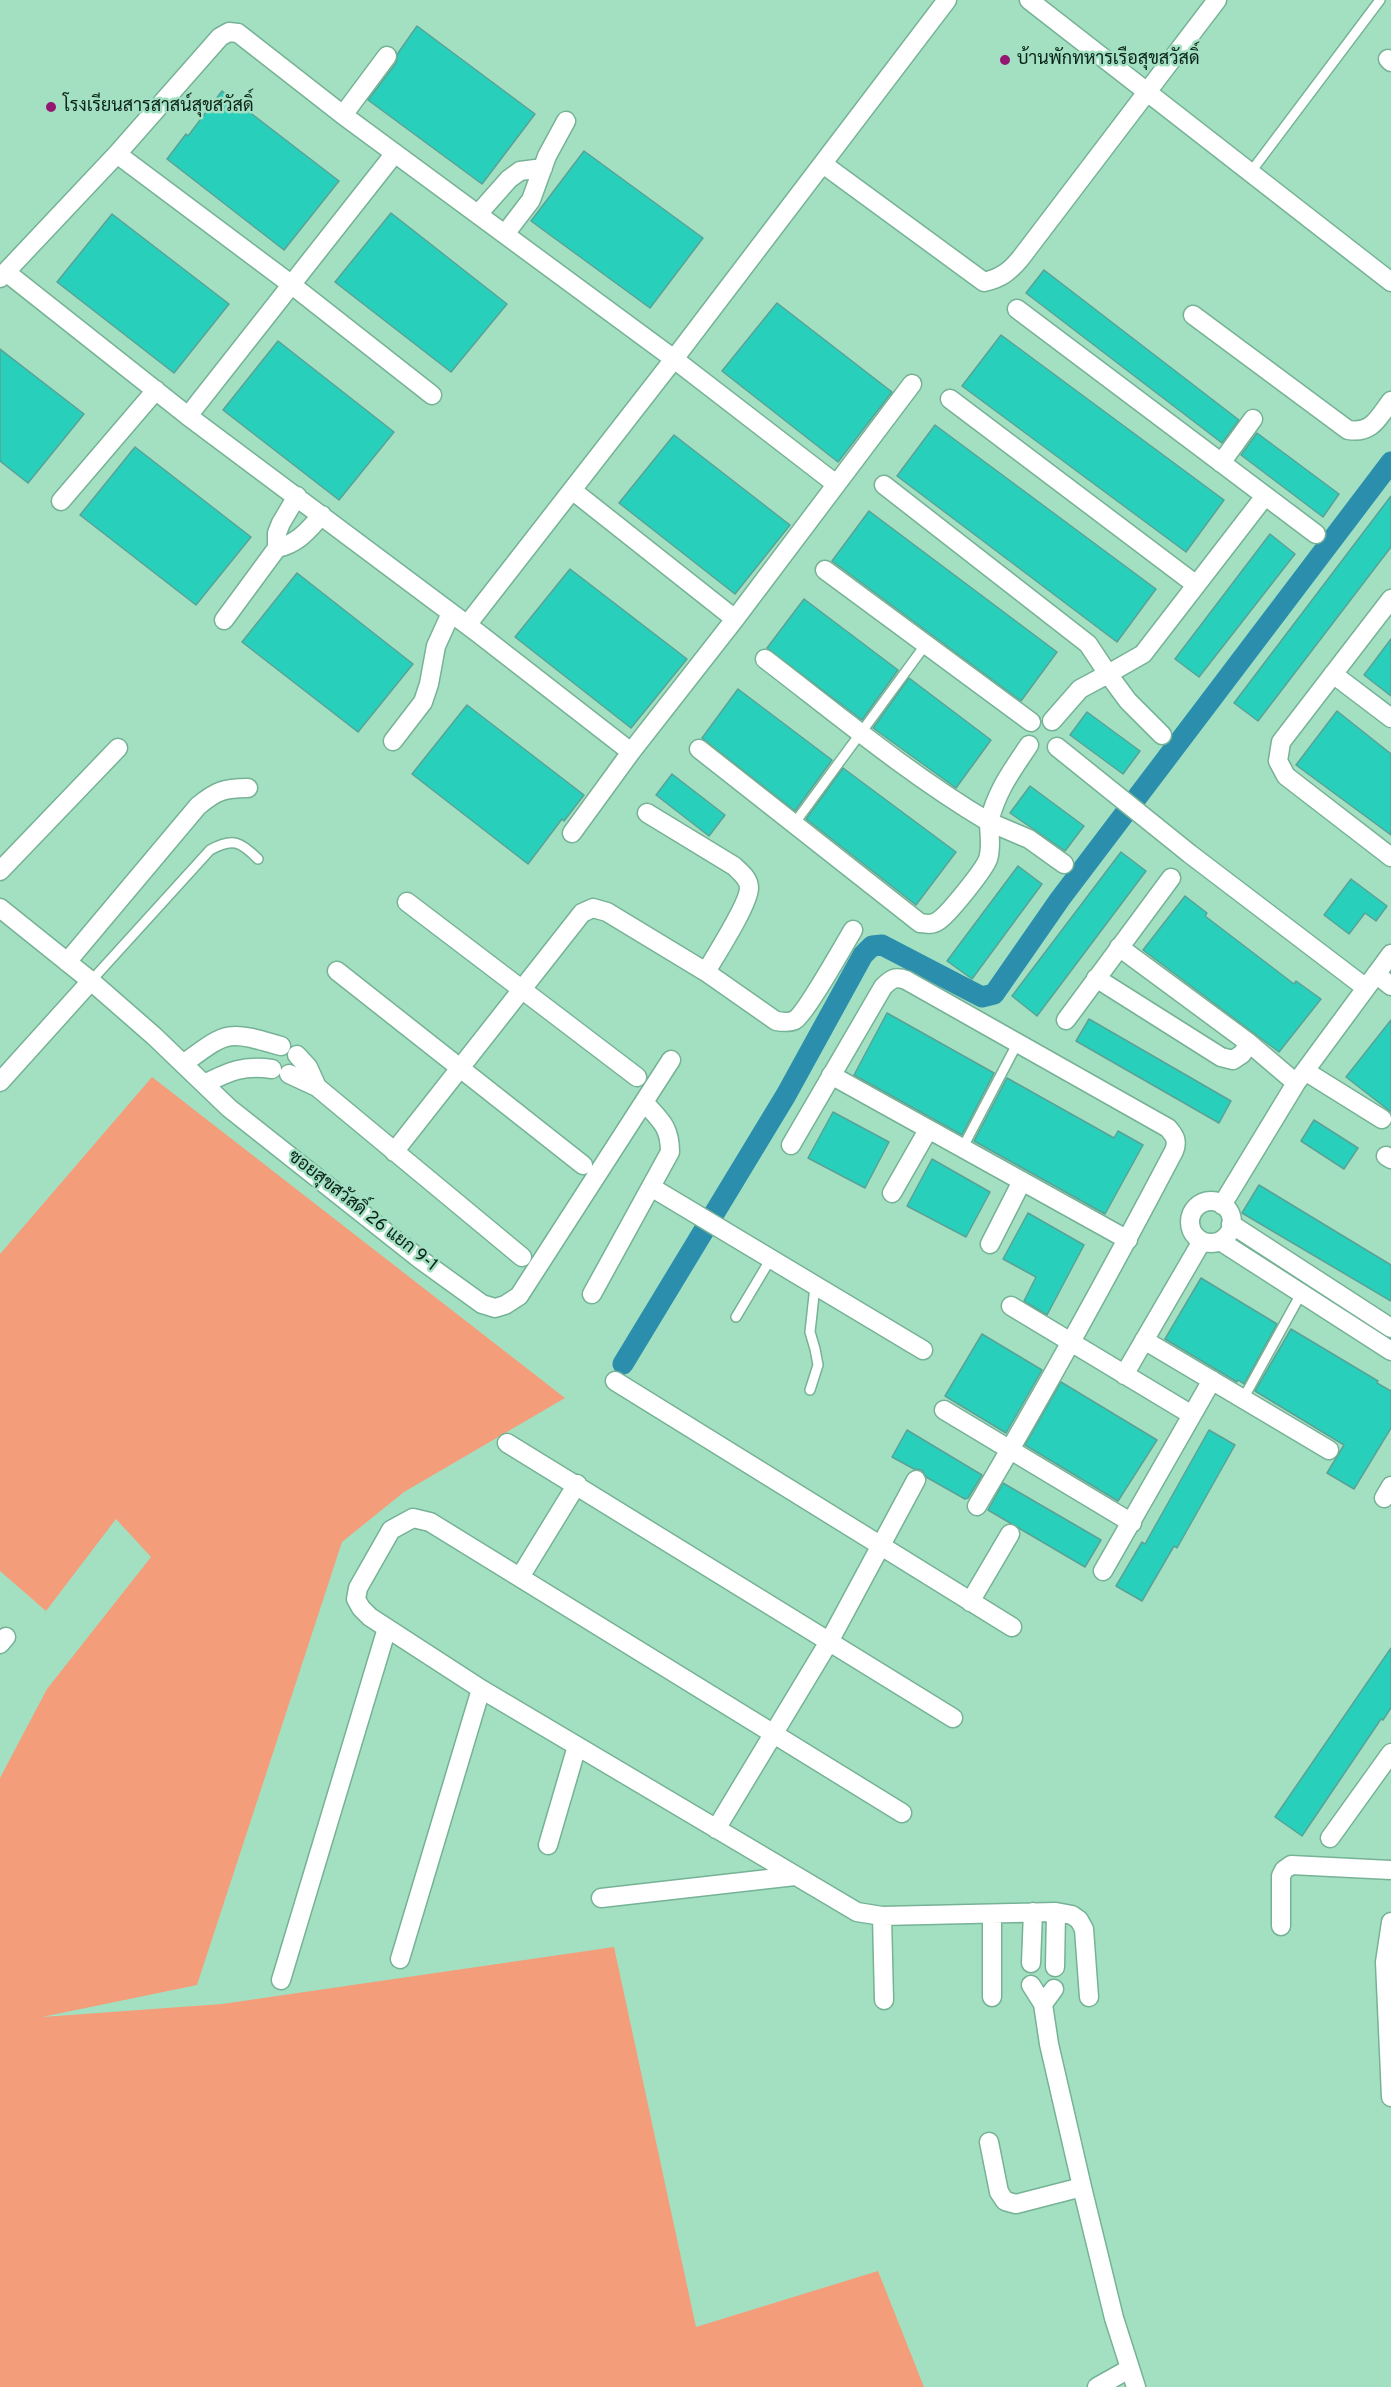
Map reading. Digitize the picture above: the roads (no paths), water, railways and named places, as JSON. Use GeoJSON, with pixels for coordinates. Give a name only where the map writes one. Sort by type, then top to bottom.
{"type":"FeatureCollection","features":[{"type":"Feature","properties":{"kind":"street"},"geometry":{"type":"LineString","coordinates":[[467,625],[674,359],[947,0]]}},
{"type":"Feature","properties":{"kind":"street"},"geometry":{"type":"LineString","coordinates":[[1029,0],[1391,282]]}},
{"type":"Feature","properties":{"kind":"street"},"geometry":{"type":"LineString","coordinates":[[823,164],[984,282],[1008,273],[1217,0]]}},
{"type":"Feature","properties":{"kind":"street"},"geometry":{"type":"LineString","coordinates":[[631,752],[467,625],[3,275],[117,154],[220,37],[229,32],[238,33],[343,115],[674,359],[836,484]]}},
{"type":"Feature","properties":{"kind":"street"},"geometry":{"type":"LineString","coordinates":[[343,115],[387,56]]}},
{"type":"Feature","properties":{"kind":"street"},"geometry":{"type":"LineString","coordinates":[[505,234],[531,200],[543,168],[566,121]]}},
{"type":"Feature","properties":{"kind":"street"},"geometry":{"type":"LineString","coordinates":[[188,416],[394,153]]}},
{"type":"Feature","properties":{"kind":"street"},"geometry":{"type":"LineString","coordinates":[[117,154],[292,285],[432,395]]}},
{"type":"Feature","properties":{"kind":"street"},"geometry":{"type":"LineString","coordinates":[[478,214],[509,179],[520,171],[543,168]]}},
{"type":"Feature","properties":{"kind":"street"},"geometry":{"type":"LineString","coordinates":[[1017,309],[1316,534]]}},
{"type":"Feature","properties":{"kind":"street"},"geometry":{"type":"LineString","coordinates":[[1193,315],[1348,430],[1360,432],[1371,426],[1391,401]]}},
{"type":"Feature","properties":{"kind":"street"},"geometry":{"type":"LineString","coordinates":[[572,833],[631,752],[735,619],[912,384]]}},
{"type":"Feature","properties":{"kind":"street"},"geometry":{"type":"LineString","coordinates":[[62,501],[156,390]]}},
{"type":"Feature","properties":{"kind":"street"},"geometry":{"type":"LineString","coordinates":[[950,399],[1195,584]]}},
{"type":"Feature","properties":{"kind":"street"},"geometry":{"type":"LineString","coordinates":[[1221,463],[1253,419]]}},
{"type":"Feature","properties":{"kind":"street"},"geometry":{"type":"LineString","coordinates":[[884,485],[1088,644],[1128,701],[1162,735]]}},
{"type":"Feature","properties":{"kind":"street"},"geometry":{"type":"LineString","coordinates":[[572,490],[735,619]]}},
{"type":"Feature","properties":{"kind":"street"},"geometry":{"type":"LineString","coordinates":[[224,620],[277,548],[277,533],[281,522],[297,496]]}},
{"type":"Feature","properties":{"kind":"street"},"geometry":{"type":"LineString","coordinates":[[1052,722],[1080,689],[1143,654],[1265,496]]}},
{"type":"Feature","properties":{"kind":"street"},"geometry":{"type":"LineString","coordinates":[[277,548],[289,546],[299,540],[322,515]]}},
{"type":"Feature","properties":{"kind":"street"},"geometry":{"type":"LineString","coordinates":[[825,570],[1031,722]]}},
{"type":"Feature","properties":{"kind":"street"},"geometry":{"type":"LineString","coordinates":[[1391,599],[1281,741],[1278,761],[1286,776],[1391,857]]}},
{"type":"Feature","properties":{"kind":"street"},"geometry":{"type":"LineString","coordinates":[[393,741],[423,702],[436,646],[451,613]]}},
{"type":"Feature","properties":{"kind":"street"},"geometry":{"type":"LineString","coordinates":[[765,659],[960,804],[989,822],[1029,839],[1064,864]]}},
{"type":"Feature","properties":{"kind":"street"},"geometry":{"type":"LineString","coordinates":[[1333,674],[1391,718]]}},
{"type":"Feature","properties":{"kind":"street"},"geometry":{"type":"LineString","coordinates":[[1040,718],[1052,722],[1059,729],[1057,747],[1047,753],[1033,751],[1026,740],[1025,733],[1031,722],[1040,718]]}},
{"type":"Feature","properties":{"kind":"street"},"geometry":{"type":"LineString","coordinates":[[699,749],[920,923],[929,925],[948,913],[987,861],[990,848],[989,822],[995,800],[1002,783],[1029,745]]}},
{"type":"Feature","properties":{"kind":"street"},"geometry":{"type":"LineString","coordinates":[[1057,747],[1190,854],[1371,981],[1391,986]]}},
{"type":"Feature","properties":{"kind":"street"},"geometry":{"type":"LineString","coordinates":[[0,871],[118,748]]}},
{"type":"Feature","properties":{"kind":"street"},"geometry":{"type":"LineString","coordinates":[[67,962],[198,806],[213,794],[229,788],[248,788]]}},
{"type":"Feature","properties":{"kind":"street"},"geometry":{"type":"LineString","coordinates":[[647,813],[734,866],[746,877],[749,888],[745,903],[706,972]]}},
{"type":"Feature","properties":{"kind":"street"},"geometry":{"type":"LineString","coordinates":[[1066,1020],[1171,878]]}},
{"type":"Feature","properties":{"kind":"street"},"geometry":{"type":"LineString","coordinates":[[407,902],[637,1077]]}},
{"type":"Feature","properties":{"kind":"street","name":"ซอยสุขสวัสดิ์ 26 แยก 9-1"},"geometry":{"type":"LineString","coordinates":[[0,908],[91,981],[154,1036],[229,1108],[421,1260],[482,1304],[495,1308],[519,1296],[671,1060]]}},
{"type":"Feature","properties":{"kind":"street"},"geometry":{"type":"LineString","coordinates":[[394,1152],[582,913],[593,908],[607,912],[706,972],[776,1021],[785,1022],[795,1020],[807,1005],[853,930]]}},
{"type":"Feature","properties":{"kind":"street"},"geometry":{"type":"LineString","coordinates":[[1119,947],[1249,1043],[1300,1077],[1382,1119]]}},
{"type":"Feature","properties":{"kind":"street"},"geometry":{"type":"LineString","coordinates":[[1222,1205],[1300,1077],[1391,954]]}},
{"type":"Feature","properties":{"kind":"street"},"geometry":{"type":"LineString","coordinates":[[337,971],[583,1165]]}},
{"type":"Feature","properties":{"kind":"street"},"geometry":{"type":"LineString","coordinates":[[791,1145],[883,987],[892,978],[906,980],[1168,1128],[1175,1135],[1177,1144],[1174,1151],[1128,1240],[1072,1344],[977,1506]]}},
{"type":"Feature","properties":{"kind":"street"},"geometry":{"type":"LineString","coordinates":[[1096,978],[1221,1057],[1233,1060],[1242,1054],[1249,1043]]}},
{"type":"Feature","properties":{"kind":"street"},"geometry":{"type":"LineString","coordinates":[[0,1082],[91,981]]}},
{"type":"Feature","properties":{"kind":"street"},"geometry":{"type":"LineString","coordinates":[[183,1064],[225,1036],[241,1035],[289,1051],[308,1067],[317,1086]]}},
{"type":"Feature","properties":{"kind":"street"},"geometry":{"type":"LineString","coordinates":[[252,1066],[255,1039]]}},
{"type":"Feature","properties":{"kind":"street"},"geometry":{"type":"LineString","coordinates":[[204,1084],[231,1070],[252,1066],[280,1071],[317,1086],[522,1257]]}},
{"type":"Feature","properties":{"kind":"street"},"geometry":{"type":"LineString","coordinates":[[831,1075],[1128,1240]]}},
{"type":"Feature","properties":{"kind":"street"},"geometry":{"type":"LineString","coordinates":[[592,1294],[670,1152],[670,1135],[664,1124],[644,1102]]}},
{"type":"Feature","properties":{"kind":"street"},"geometry":{"type":"LineString","coordinates":[[892,1193],[928,1130]]}},
{"type":"Feature","properties":{"kind":"street"},"geometry":{"type":"LineString","coordinates":[[990,1244],[1022,1181]]}},
{"type":"Feature","properties":{"kind":"street"},"geometry":{"type":"LineString","coordinates":[[651,1187],[923,1350]]}},
{"type":"Feature","properties":{"kind":"street"},"geometry":{"type":"LineString","coordinates":[[1213,1201],[1222,1205],[1231,1215],[1230,1231],[1220,1241],[1209,1243],[1202,1241],[1195,1236],[1191,1228],[1193,1211],[1205,1202],[1213,1201]]}},
{"type":"Feature","properties":{"kind":"street"},"geometry":{"type":"LineString","coordinates":[[1231,1224],[1391,1328]]}},
{"type":"Feature","properties":{"kind":"street"},"geometry":{"type":"LineString","coordinates":[[1124,1375],[1202,1241]]}},
{"type":"Feature","properties":{"kind":"street"},"geometry":{"type":"LineString","coordinates":[[1220,1241],[1391,1351]]}},
{"type":"Feature","properties":{"kind":"street"},"geometry":{"type":"LineString","coordinates":[[1011,1306],[1192,1415]]}},
{"type":"Feature","properties":{"kind":"street"},"geometry":{"type":"LineString","coordinates":[[1144,1340],[1329,1450]]}},
{"type":"Feature","properties":{"kind":"street"},"geometry":{"type":"LineString","coordinates":[[1103,1571],[1212,1380]]}},
{"type":"Feature","properties":{"kind":"street"},"geometry":{"type":"LineString","coordinates":[[615,1381],[1012,1627]]}},
{"type":"Feature","properties":{"kind":"street"},"geometry":{"type":"LineString","coordinates":[[944,1410],[1132,1523]]}},
{"type":"Feature","properties":{"kind":"street"},"geometry":{"type":"LineString","coordinates":[[507,1443],[577,1484],[953,1718]]}},
{"type":"Feature","properties":{"kind":"street"},"geometry":{"type":"LineString","coordinates":[[716,1829],[830,1640],[916,1480]]}},
{"type":"Feature","properties":{"kind":"street"},"geometry":{"type":"LineString","coordinates":[[520,1577],[577,1484]]}},
{"type":"Feature","properties":{"kind":"street"},"geometry":{"type":"LineString","coordinates":[[902,1813],[430,1522],[413,1518],[391,1530],[358,1588],[356,1599],[361,1608],[387,1628],[481,1689],[857,1912],[882,1916],[992,1915],[1033,1912],[1072,1915],[1079,1920],[1084,1929],[1089,1997]]}},
{"type":"Feature","properties":{"kind":"street"},"geometry":{"type":"LineString","coordinates":[[970,1602],[1010,1533]]}},
{"type":"Feature","properties":{"kind":"street"},"geometry":{"type":"LineString","coordinates":[[281,1980],[387,1628]]}},
{"type":"Feature","properties":{"kind":"street"},"geometry":{"type":"LineString","coordinates":[[400,1959],[481,1689]]}},
{"type":"Feature","properties":{"kind":"street"},"geometry":{"type":"LineString","coordinates":[[548,1845],[578,1746]]}},
{"type":"Feature","properties":{"kind":"street"},"geometry":{"type":"LineString","coordinates":[[1330,1838],[1391,1753]]}},
{"type":"Feature","properties":{"kind":"street"},"geometry":{"type":"LineString","coordinates":[[1281,1926],[1281,1876],[1284,1870],[1292,1865],[1391,1870]]}},
{"type":"Feature","properties":{"kind":"street"},"geometry":{"type":"LineString","coordinates":[[601,1898],[795,1876]]}},
{"type":"Feature","properties":{"kind":"street"},"geometry":{"type":"LineString","coordinates":[[1032,1963],[1033,1912]]}},
{"type":"Feature","properties":{"kind":"street"},"geometry":{"type":"LineString","coordinates":[[1055,1967],[1056,1912]]}},
{"type":"Feature","properties":{"kind":"street"},"geometry":{"type":"LineString","coordinates":[[992,1915],[992,1997]]}},
{"type":"Feature","properties":{"kind":"street"},"geometry":{"type":"LineString","coordinates":[[882,1916],[884,2000]]}},
{"type":"Feature","properties":{"kind":"street"},"geometry":{"type":"LineString","coordinates":[[1391,1922],[1385,1962],[1391,2097]]}},
{"type":"Feature","properties":{"kind":"street"},"geometry":{"type":"LineString","coordinates":[[1031,1985],[1043,2004],[1048,2044],[1114,2319],[1136,2387]]}},
{"type":"Feature","properties":{"kind":"street"},"geometry":{"type":"LineString","coordinates":[[1043,2004],[1054,1989]]}},
{"type":"Feature","properties":{"kind":"street"},"geometry":{"type":"LineString","coordinates":[[989,2142],[996,2181],[1005,2201],[1016,2204],[1082,2187]]}},
{"type":"Feature","properties":{"kind":"street"},"geometry":{"type":"LineString","coordinates":[[1097,2387],[1129,2369]]}},
{"type":"Feature","properties":{"kind":"lane"},"geometry":{"type":"LineString","coordinates":[[1250,173],[1380,0]]}},
{"type":"Feature","properties":{"kind":"lane"},"geometry":{"type":"LineString","coordinates":[[794,824],[926,644]]}},
{"type":"Feature","properties":{"kind":"lane"},"geometry":{"type":"LineString","coordinates":[[91,981],[189,870],[210,850],[222,843],[234,843],[244,846],[258,859]]}},
{"type":"Feature","properties":{"kind":"lane"},"geometry":{"type":"LineString","coordinates":[[962,1149],[1017,1044]]}},
{"type":"Feature","properties":{"kind":"lane"},"geometry":{"type":"LineString","coordinates":[[736,1317],[770,1260]]}},
{"type":"Feature","properties":{"kind":"lane"},"geometry":{"type":"LineString","coordinates":[[810,1390],[818,1365],[810,1332],[815,1286]]}},
{"type":"Feature","properties":{"kind":"lane"},"geometry":{"type":"LineString","coordinates":[[1243,1399],[1302,1292]]}},
{"type":"Feature","properties":{"kind":"waterway"},"geometry":{"type":"LineString","coordinates":[[623,1364],[786,1095],[863,955],[872,946],[882,945],[982,997],[994,994],[1060,899],[1391,462]]}},
{"type":"Feature","properties":{"kind":"place","name":"บ้านพักทหารเรือสุขสวัสดิ์"},"geometry":{"type":"Point","coordinates":[1005,60]}},
{"type":"Feature","properties":{"kind":"place","name":"โรงเรียนสารสาสน์สุขสวัสดิ์"},"geometry":{"type":"Point","coordinates":[51,107]}}]}
